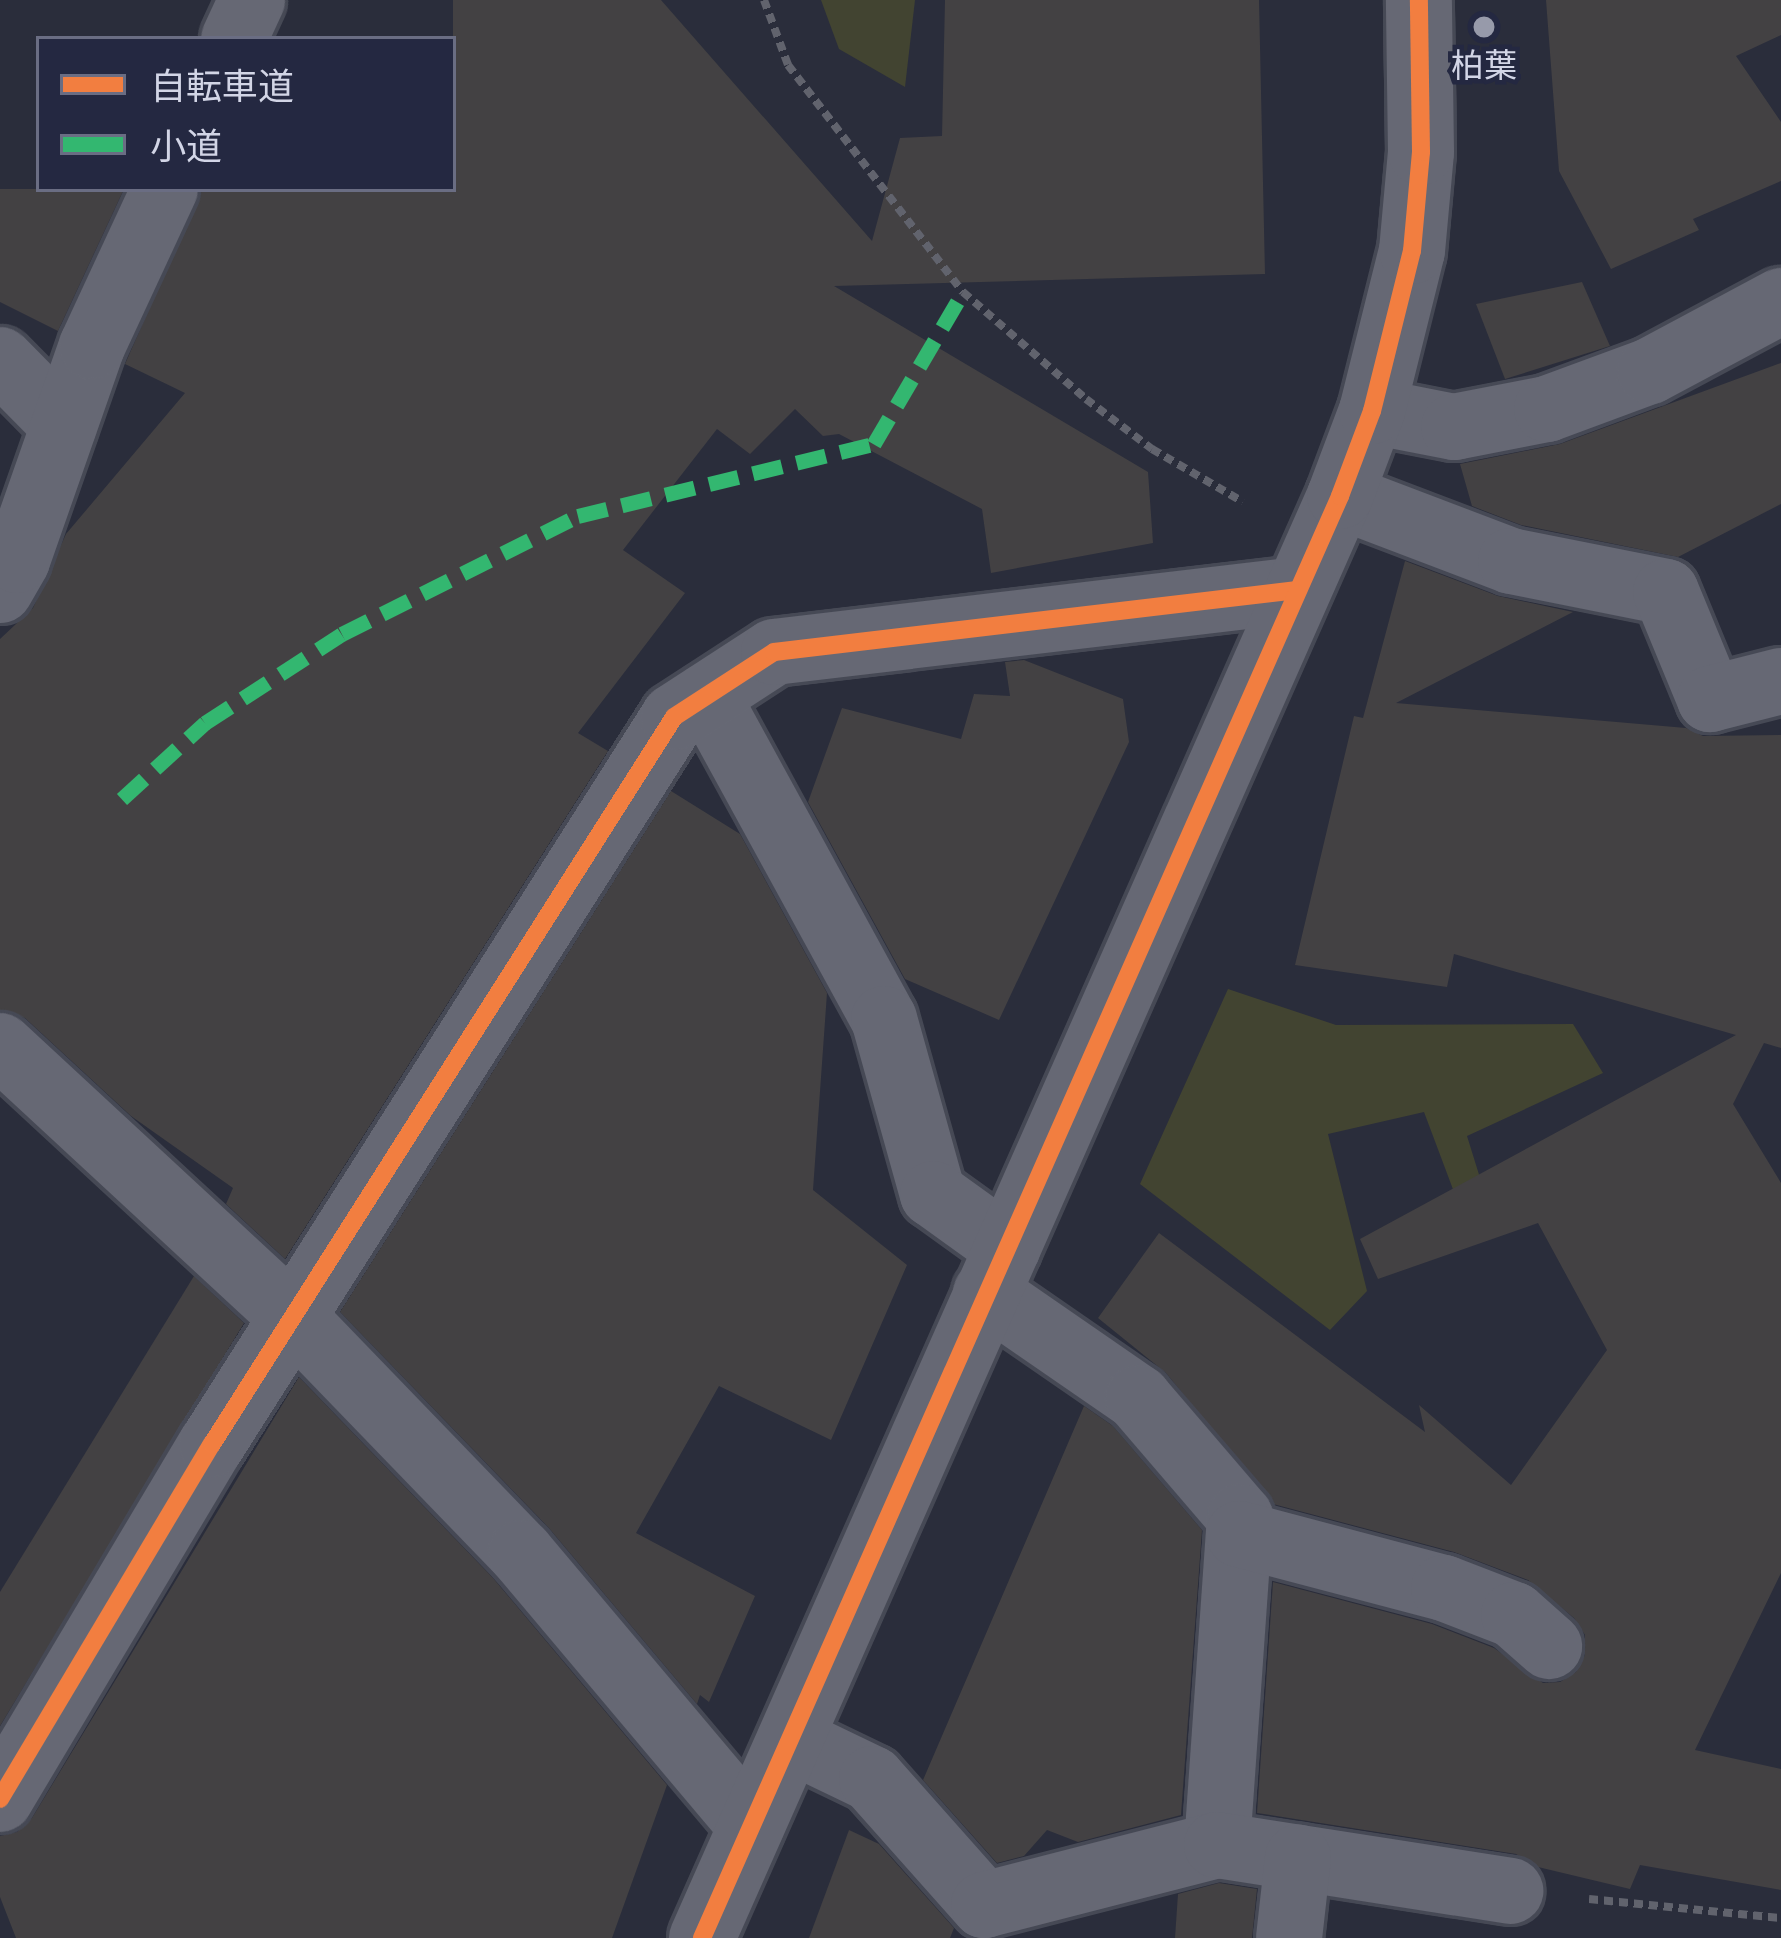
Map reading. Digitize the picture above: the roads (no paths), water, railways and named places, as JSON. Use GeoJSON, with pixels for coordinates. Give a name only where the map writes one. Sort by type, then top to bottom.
{"type":"FeatureCollection","features":[{"type":"Feature","properties":{"kind":"street"},"geometry":{"type":"LineString","coordinates":[[235,36],[252,0]]}},
{"type":"Feature","properties":{"kind":"street"},"geometry":{"type":"LineString","coordinates":[[701,1938],[1318,544],[1372,411],[1412,251],[1421,152],[1418,0]]}},
{"type":"Feature","properties":{"kind":"street"},"geometry":{"type":"LineString","coordinates":[[0,590],[17,560],[92,346],[164,192]]}},
{"type":"Feature","properties":{"kind":"street"},"geometry":{"type":"LineString","coordinates":[[1372,411],[1454,427],[1547,409],[1651,370],[1781,301]]}},
{"type":"Feature","properties":{"kind":"street"},"geometry":{"type":"LineString","coordinates":[[0,360],[64,425]]}},
{"type":"Feature","properties":{"kind":"street"},"geometry":{"type":"LineString","coordinates":[[0,1798],[293,1317],[674,717],[774,652],[1318,544],[1510,561],[1666,592],[1710,698],[1781,681]]}},
{"type":"Feature","properties":{"kind":"street"},"geometry":{"type":"LineString","coordinates":[[707,696],[884,1019],[933,1194],[997,1271],[1138,1397],[1240,1517],[1217,1845]]}},
{"type":"Feature","properties":{"kind":"street"},"geometry":{"type":"LineString","coordinates":[[0,1046],[293,1317],[521,1553],[751,1826]]}},
{"type":"Feature","properties":{"kind":"street"},"geometry":{"type":"LineString","coordinates":[[1239,1534],[1444,1588],[1514,1615],[1550,1646]]}},
{"type":"Feature","properties":{"kind":"street"},"geometry":{"type":"LineString","coordinates":[[791,1740],[872,1779],[980,1921],[1217,1845],[1510,1891]]}},
{"type":"Feature","properties":{"kind":"street"},"geometry":{"type":"LineString","coordinates":[[1288,1938],[1298,1858]]}},
{"type":"Feature","properties":{"kind":"place","name":"柏葉"},"geometry":{"type":"Point","coordinates":[1484,27]}}]}
